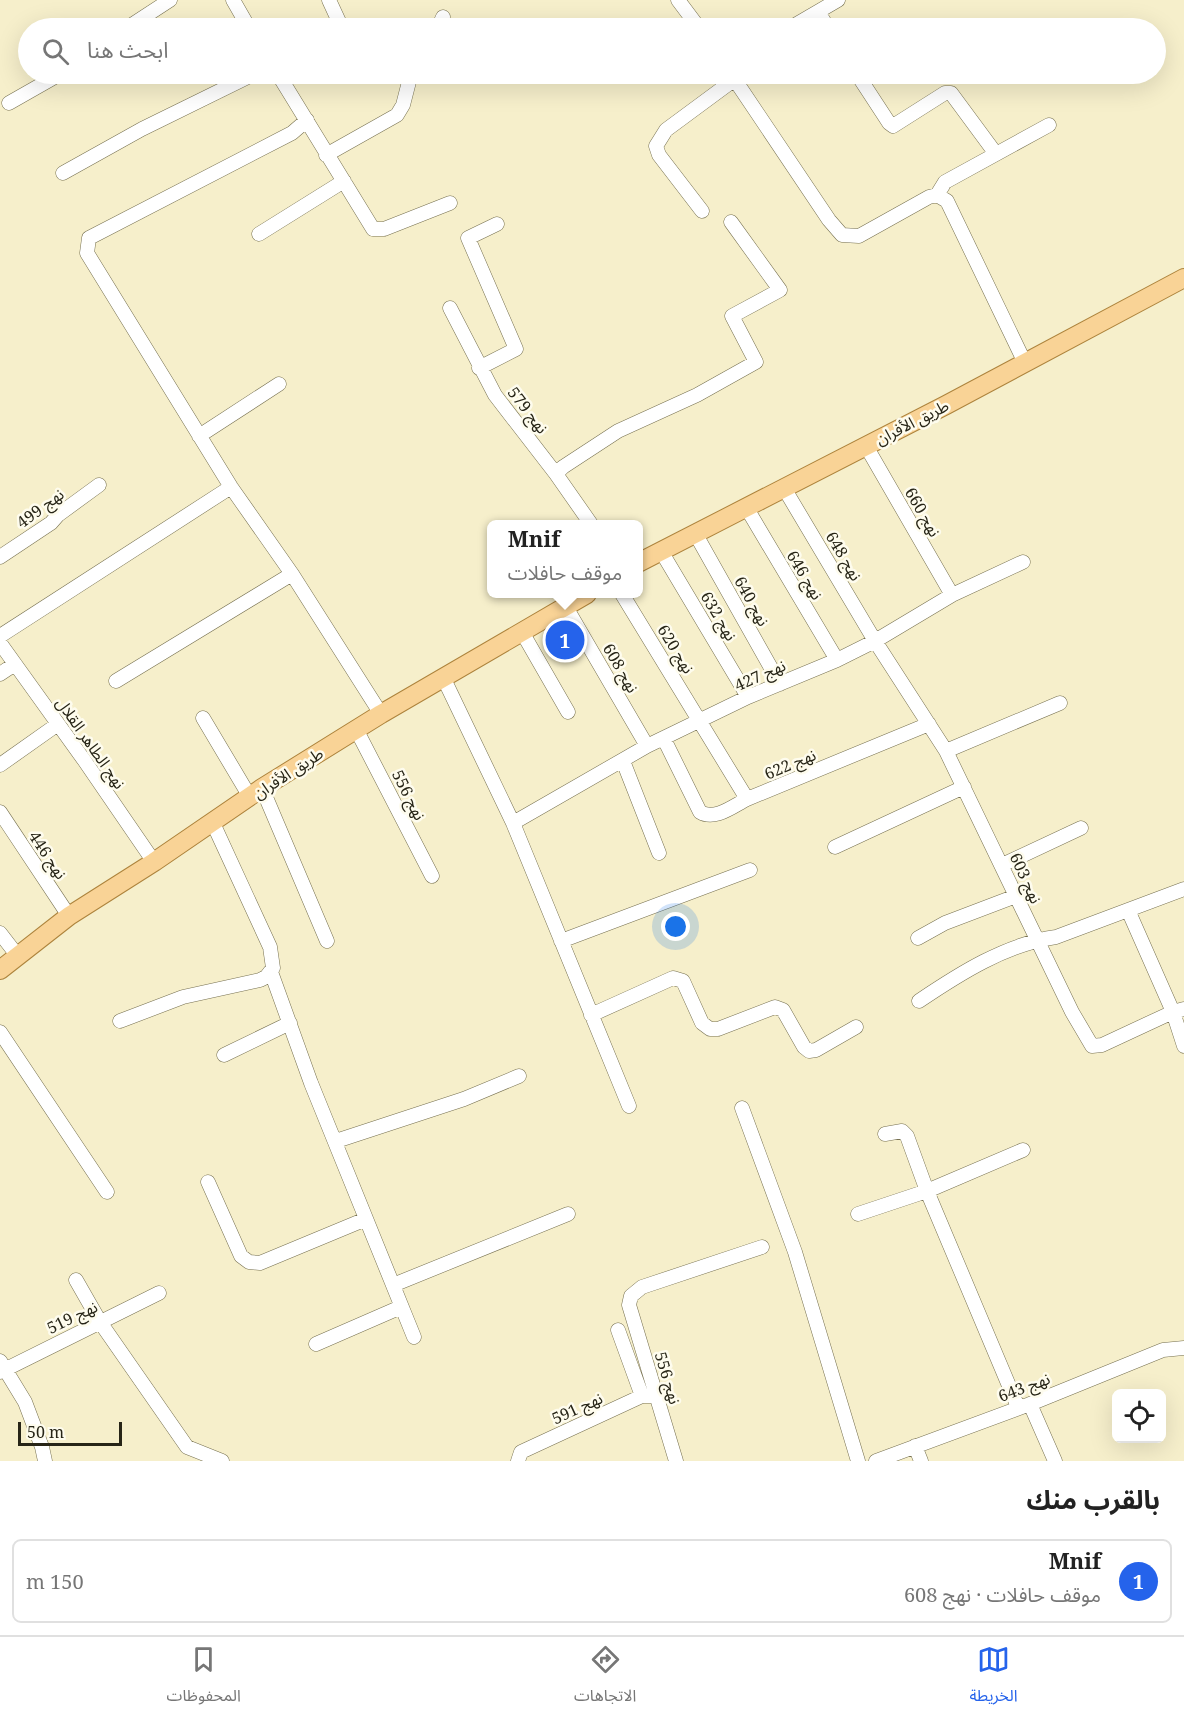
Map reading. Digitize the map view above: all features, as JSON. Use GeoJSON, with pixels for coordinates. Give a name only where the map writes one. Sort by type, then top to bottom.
{"type":"FeatureCollection","features":[{"type":"Feature","properties":{"kind":"main road","name":"طريق الأفران"},"geometry":{"type":"LineString","coordinates":[[643,561],[1184,278]]}},
{"type":"Feature","properties":{"kind":"main road","name":"طريق الأفران"},"geometry":{"type":"LineString","coordinates":[[0,970],[69,916],[154,862],[212,821],[356,729],[581,598]]}},
{"type":"Feature","properties":{"kind":"street"},"geometry":{"type":"LineString","coordinates":[[142,18],[170,0]]}},
{"type":"Feature","properties":{"kind":"street"},"geometry":{"type":"LineString","coordinates":[[233,0],[243,18]]}},
{"type":"Feature","properties":{"kind":"street"},"geometry":{"type":"LineString","coordinates":[[329,0],[337,18]]}},
{"type":"Feature","properties":{"kind":"street"},"geometry":{"type":"LineString","coordinates":[[678,0],[692,18]]}},
{"type":"Feature","properties":{"kind":"street"},"geometry":{"type":"LineString","coordinates":[[809,18],[838,0]]}},
{"type":"Feature","properties":{"kind":"street"},"geometry":{"type":"LineString","coordinates":[[819,13],[822,18]]}},
{"type":"Feature","properties":{"kind":"street"},"geometry":{"type":"LineString","coordinates":[[9,103],[42,84]]}},
{"type":"Feature","properties":{"kind":"street"},"geometry":{"type":"LineString","coordinates":[[63,172],[234,84]]}},
{"type":"Feature","properties":{"kind":"street"},"geometry":{"type":"LineString","coordinates":[[284,84],[373,229],[384,229],[450,203]]}},
{"type":"Feature","properties":{"kind":"street"},"geometry":{"type":"LineString","coordinates":[[326,155],[397,115],[403,105],[408,84]]}},
{"type":"Feature","properties":{"kind":"street"},"geometry":{"type":"LineString","coordinates":[[702,211],[659,155],[656,146],[666,130],[723,84]]}},
{"type":"Feature","properties":{"kind":"street"},"geometry":{"type":"LineString","coordinates":[[738,84],[829,220],[842,235],[859,237],[929,197],[937,195],[945,182],[1049,125]]}},
{"type":"Feature","properties":{"kind":"street"},"geometry":{"type":"LineString","coordinates":[[864,84],[893,126],[945,93],[951,93],[996,154]]}},
{"type":"Feature","properties":{"kind":"street"},"geometry":{"type":"LineString","coordinates":[[307,120],[292,133],[89,238],[87,253],[231,487],[292,574],[381,714]]}},
{"type":"Feature","properties":{"kind":"street"},"geometry":{"type":"LineString","coordinates":[[259,234],[344,181]]}},
{"type":"Feature","properties":{"kind":"street"},"geometry":{"type":"LineString","coordinates":[[937,195],[947,201],[1025,363]]}},
{"type":"Feature","properties":{"kind":"street"},"geometry":{"type":"LineString","coordinates":[[556,474],[618,431],[697,395],[756,362],[732,316],[780,290],[731,222]]}},
{"type":"Feature","properties":{"kind":"street"},"geometry":{"type":"LineString","coordinates":[[479,368],[516,349],[468,238],[497,224]]}},
{"type":"Feature","properties":{"kind":"street","name":"نهج 579"},"geometry":{"type":"LineString","coordinates":[[450,308],[479,368],[495,395],[556,474],[588,520]]}},
{"type":"Feature","properties":{"kind":"street"},"geometry":{"type":"LineString","coordinates":[[199,436],[279,384]]}},
{"type":"Feature","properties":{"kind":"street","name":"نهج 660"},"geometry":{"type":"LineString","coordinates":[[866,446],[952,595]]}},
{"type":"Feature","properties":{"kind":"street","name":"نهج 499"},"geometry":{"type":"LineString","coordinates":[[0,557],[51,523],[58,515],[99,485]]}},
{"type":"Feature","properties":{"kind":"street"},"geometry":{"type":"LineString","coordinates":[[0,636],[231,487]]}},
{"type":"Feature","properties":{"kind":"street","name":"نهج 648"},"geometry":{"type":"LineString","coordinates":[[784,488],[875,641]]}},
{"type":"Feature","properties":{"kind":"street","name":"نهج 646"},"geometry":{"type":"LineString","coordinates":[[746,507],[837,660]]}},
{"type":"Feature","properties":{"kind":"street","name":"نهج 640"},"geometry":{"type":"LineString","coordinates":[[695,533],[780,684]]}},
{"type":"Feature","properties":{"kind":"street","name":"نهج 632"},"geometry":{"type":"LineString","coordinates":[[661,551],[748,698]]}},
{"type":"Feature","properties":{"kind":"street","name":"نهج 427"},"geometry":{"type":"LineString","coordinates":[[513,823],[647,746],[748,698],[837,660],[875,641],[952,595],[1023,562]]}},
{"type":"Feature","properties":{"kind":"street"},"geometry":{"type":"LineString","coordinates":[[116,681],[292,574]]}},
{"type":"Feature","properties":{"kind":"street","name":"نهج 620"},"geometry":{"type":"LineString","coordinates":[[625,598],[702,721]]}},
{"type":"Feature","properties":{"kind":"street","name":"نهج 608"},"geometry":{"type":"LineString","coordinates":[[566,607],[647,746]]}},
{"type":"Feature","properties":{"kind":"street"},"geometry":{"type":"LineString","coordinates":[[522,632],[568,712]]}},
{"type":"Feature","properties":{"kind":"street","name":"نهج 603"},"geometry":{"type":"LineString","coordinates":[[875,641],[946,752],[1072,1012],[1092,1046],[1102,1045],[1179,1010]]}},
{"type":"Feature","properties":{"kind":"street","name":"نهج الطاهر القلال"},"geometry":{"type":"LineString","coordinates":[[0,643],[154,862]]}},
{"type":"Feature","properties":{"kind":"street"},"geometry":{"type":"LineString","coordinates":[[0,674],[15,664]]}},
{"type":"Feature","properties":{"kind":"street"},"geometry":{"type":"LineString","coordinates":[[443,677],[513,823],[629,1106]]}},
{"type":"Feature","properties":{"kind":"street"},"geometry":{"type":"LineString","coordinates":[[946,752],[1060,703]]}},
{"type":"Feature","properties":{"kind":"street"},"geometry":{"type":"LineString","coordinates":[[202,718],[256,793],[327,941]]}},
{"type":"Feature","properties":{"kind":"street"},"geometry":{"type":"LineString","coordinates":[[702,721],[747,799]]}},
{"type":"Feature","properties":{"kind":"street"},"geometry":{"type":"LineString","coordinates":[[0,765],[58,724]]}},
{"type":"Feature","properties":{"kind":"street","name":"نهج 622"},"geometry":{"type":"LineString","coordinates":[[664,739],[700,812],[707,816],[715,815],[747,799],[929,724]]}},
{"type":"Feature","properties":{"kind":"street","name":"نهج 556"},"geometry":{"type":"LineString","coordinates":[[356,729],[432,876]]}},
{"type":"Feature","properties":{"kind":"street"},"geometry":{"type":"LineString","coordinates":[[623,761],[659,853]]}},
{"type":"Feature","properties":{"kind":"street"},"geometry":{"type":"LineString","coordinates":[[835,847],[964,787]]}},
{"type":"Feature","properties":{"kind":"street","name":"نهج 446"},"geometry":{"type":"LineString","coordinates":[[0,812],[69,916]]}},
{"type":"Feature","properties":{"kind":"street"},"geometry":{"type":"LineString","coordinates":[[212,821],[270,947],[273,960],[271,972],[311,1083],[414,1337]]}},
{"type":"Feature","properties":{"kind":"street"},"geometry":{"type":"LineString","coordinates":[[1002,866],[1081,828]]}},
{"type":"Feature","properties":{"kind":"street"},"geometry":{"type":"LineString","coordinates":[[561,941],[750,870]]}},
{"type":"Feature","properties":{"kind":"street"},"geometry":{"type":"LineString","coordinates":[[919,1001],[945,983],[987,960],[1184,889]]}},
{"type":"Feature","properties":{"kind":"street"},"geometry":{"type":"LineString","coordinates":[[918,938],[945,923],[1016,896]]}},
{"type":"Feature","properties":{"kind":"street"},"geometry":{"type":"LineString","coordinates":[[1128,910],[1179,1010],[1184,1046]]}},
{"type":"Feature","properties":{"kind":"street"},"geometry":{"type":"LineString","coordinates":[[0,933],[17,955]]}},
{"type":"Feature","properties":{"kind":"street"},"geometry":{"type":"LineString","coordinates":[[120,1021],[183,997],[260,980],[271,972]]}},
{"type":"Feature","properties":{"kind":"street"},"geometry":{"type":"LineString","coordinates":[[591,1015],[674,978],[683,981],[702,1023],[710,1029],[718,1029],[775,1007],[783,1010],[804,1047],[809,1051],[816,1050],[856,1027]]}},
{"type":"Feature","properties":{"kind":"street"},"geometry":{"type":"LineString","coordinates":[[224,1055],[290,1023]]}},
{"type":"Feature","properties":{"kind":"street"},"geometry":{"type":"LineString","coordinates":[[0,1032],[107,1192]]}},
{"type":"Feature","properties":{"kind":"street"},"geometry":{"type":"LineString","coordinates":[[336,1141],[464,1099],[519,1076]]}},
{"type":"Feature","properties":{"kind":"street"},"geometry":{"type":"LineString","coordinates":[[742,1108],[795,1252],[858,1461]]}},
{"type":"Feature","properties":{"kind":"street"},"geometry":{"type":"LineString","coordinates":[[885,1134],[904,1132],[927,1191],[1024,1405],[1055,1461]]}},
{"type":"Feature","properties":{"kind":"street"},"geometry":{"type":"LineString","coordinates":[[858,1214],[927,1191],[1023,1150]]}},
{"type":"Feature","properties":{"kind":"street"},"geometry":{"type":"LineString","coordinates":[[208,1182],[241,1256],[249,1262],[260,1263],[366,1219]]}},
{"type":"Feature","properties":{"kind":"street"},"geometry":{"type":"LineString","coordinates":[[393,1285],[568,1214]]}},
{"type":"Feature","properties":{"kind":"street","name":"نهج 556"},"geometry":{"type":"LineString","coordinates":[[676,1461],[628,1305],[631,1296],[642,1287],[762,1247]]}},
{"type":"Feature","properties":{"kind":"street"},"geometry":{"type":"LineString","coordinates":[[76,1281],[100,1322],[187,1447],[222,1461]]}},
{"type":"Feature","properties":{"kind":"street","name":"نهج 519"},"geometry":{"type":"LineString","coordinates":[[2,1367],[159,1293]]}},
{"type":"Feature","properties":{"kind":"street"},"geometry":{"type":"LineString","coordinates":[[316,1344],[401,1307]]}},
{"type":"Feature","properties":{"kind":"street"},"geometry":{"type":"LineString","coordinates":[[618,1330],[642,1396]]}},
{"type":"Feature","properties":{"kind":"street","name":"نهج 643"},"geometry":{"type":"LineString","coordinates":[[876,1461],[1163,1350],[1184,1348]]}},
{"type":"Feature","properties":{"kind":"street"},"geometry":{"type":"LineString","coordinates":[[2,1367],[25,1402],[45,1461]]}},
{"type":"Feature","properties":{"kind":"street","name":"نهج 591"},"geometry":{"type":"LineString","coordinates":[[518,1461],[521,1452],[642,1396],[657,1396]]}},
{"type":"Feature","properties":{"kind":"street"},"geometry":{"type":"LineString","coordinates":[[915,1446],[921,1461]]}},
{"type":"Feature","properties":{"kind":"place","name":"Mnif"},"geometry":{"type":"Point","coordinates":[565,640]}}]}
